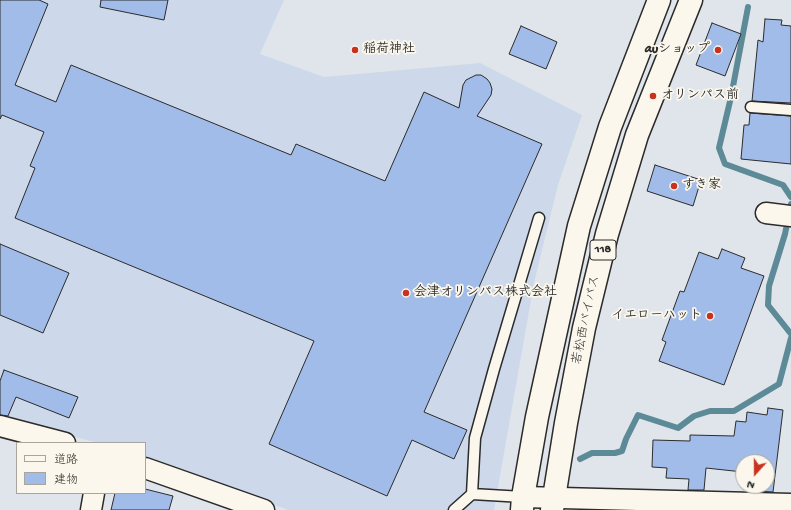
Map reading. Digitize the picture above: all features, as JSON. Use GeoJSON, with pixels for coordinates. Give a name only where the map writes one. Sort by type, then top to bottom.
{"type":"FeatureCollection","features":[{"type":"Feature","properties":{"kind":"highway","name":"118"},"geometry":{"type":"LineString","coordinates":[[523,504],[537,417],[579,226],[610,126],[659,0]]}},
{"type":"Feature","properties":{"kind":"highway","name":"若松西バイパス"},"geometry":{"type":"LineString","coordinates":[[553,504],[584,328],[607,234],[638,135],[691,0]]}},
{"type":"Feature","properties":{"kind":"street"},"geometry":{"type":"LineString","coordinates":[[0,426],[61,442]]}},
{"type":"Feature","properties":{"kind":"street"},"geometry":{"type":"LineString","coordinates":[[146,468],[264,510]]}},
{"type":"Feature","properties":{"kind":"street"},"geometry":{"type":"LineString","coordinates":[[91,510],[94,494]]}},
{"type":"Feature","properties":{"kind":"street"},"geometry":{"type":"LineString","coordinates":[[523,504],[791,504]]}},
{"type":"Feature","properties":{"kind":"lane"},"geometry":{"type":"LineString","coordinates":[[751,107],[791,110]]}},
{"type":"Feature","properties":{"kind":"lane"},"geometry":{"type":"LineString","coordinates":[[454,510],[472,494],[475,438],[494,369],[540,218]]}},
{"type":"Feature","properties":{"kind":"lane"},"geometry":{"type":"LineString","coordinates":[[472,494],[523,504]]}},
{"type":"Feature","properties":{"kind":"shaded area"},"geometry":{"type":"Polygon","coordinates":[[[0,0],[284,0],[260,54],[324,77],[480,63],[582,115],[558,185],[534,283],[494,510],[288,510],[146,458],[146,442],[94,442],[0,417],[0,0]]]}},
{"type":"Feature","properties":{"kind":"building"},"geometry":{"type":"Polygon","coordinates":[[[0,0],[39,0],[48,4],[15,85],[56,102],[71,65],[291,155],[296,144],[385,181],[424,92],[459,108],[463,85],[466,80],[476,75],[481,75],[487,79],[492,89],[491,95],[477,116],[542,144],[424,412],[467,430],[454,459],[412,440],[387,496],[269,444],[314,341],[15,218],[35,168],[30,166],[44,132],[2,115],[0,119],[0,0]]]}},
{"type":"Feature","properties":{"kind":"building"},"geometry":{"type":"Polygon","coordinates":[[[101,0],[168,0],[164,20],[100,7],[101,0]]]}},
{"type":"Feature","properties":{"kind":"building"},"geometry":{"type":"Polygon","coordinates":[[[765,19],[782,20],[781,25],[791,26],[791,103],[752,101],[758,40],[763,42],[765,19]]]}},
{"type":"Feature","properties":{"kind":"building","name":"auショップ"},"geometry":{"type":"Polygon","coordinates":[[[712,23],[741,34],[725,76],[696,65],[712,23]]]}},
{"type":"Feature","properties":{"kind":"building"},"geometry":{"type":"Polygon","coordinates":[[[521,26],[557,42],[546,69],[509,54],[521,26]]]}},
{"type":"Feature","properties":{"kind":"building"},"geometry":{"type":"Polygon","coordinates":[[[750,113],[791,116],[791,164],[741,159],[744,125],[749,125],[750,113]]]}},
{"type":"Feature","properties":{"kind":"building","name":"すき家"},"geometry":{"type":"Polygon","coordinates":[[[655,165],[701,180],[693,206],[647,191],[655,165]]]}},
{"type":"Feature","properties":{"kind":"building"},"geometry":{"type":"Polygon","coordinates":[[[0,244],[69,273],[43,333],[0,315],[0,244]]]}},
{"type":"Feature","properties":{"kind":"building","name":"イエローハット"},"geometry":{"type":"Polygon","coordinates":[[[722,249],[745,258],[741,268],[764,276],[724,385],[659,361],[666,342],[662,340],[680,291],[684,292],[699,252],[718,259],[722,249]]]}},
{"type":"Feature","properties":{"kind":"building"},"geometry":{"type":"Polygon","coordinates":[[[4,370],[78,397],[69,418],[16,397],[8,416],[0,415],[0,381],[4,370]]]}},
{"type":"Feature","properties":{"kind":"building"},"geometry":{"type":"Polygon","coordinates":[[[768,408],[783,410],[775,476],[775,454],[735,454],[735,471],[706,468],[704,490],[688,490],[689,479],[666,478],[667,468],[652,467],[653,440],[690,441],[690,435],[734,436],[736,421],[746,422],[747,412],[767,415],[768,408]]]}},
{"type":"Feature","properties":{"kind":"building"},"geometry":{"type":"Polygon","coordinates":[[[146,489],[173,496],[169,510],[111,510],[115,494],[146,494],[146,489]]]}},
{"type":"Feature","properties":{"kind":"waterway"},"geometry":{"type":"LineString","coordinates":[[748,7],[731,97],[719,148],[725,164],[783,185],[791,197]]}},
{"type":"Feature","properties":{"kind":"waterway"},"geometry":{"type":"LineString","coordinates":[[791,204],[785,234],[769,286],[768,305],[791,334]]}},
{"type":"Feature","properties":{"kind":"waterway"},"geometry":{"type":"LineString","coordinates":[[580,459],[592,453],[615,453],[622,451],[626,439],[638,415],[678,428],[694,416],[710,411],[734,411],[779,384],[791,338]]}},
{"type":"Feature","properties":{"kind":"place","name":"稲荷神社"},"geometry":{"type":"Point","coordinates":[355,50]}},
{"type":"Feature","properties":{"kind":"place","name":"auショップ"},"geometry":{"type":"Point","coordinates":[718,50]}},
{"type":"Feature","properties":{"kind":"place","name":"オリンパス前"},"geometry":{"type":"Point","coordinates":[653,96]}},
{"type":"Feature","properties":{"kind":"place","name":"すき家"},"geometry":{"type":"Point","coordinates":[674,186]}},
{"type":"Feature","properties":{"kind":"place","name":"会津オリンパス株式会社"},"geometry":{"type":"Point","coordinates":[406,293]}},
{"type":"Feature","properties":{"kind":"place","name":"イエローハット"},"geometry":{"type":"Point","coordinates":[710,316]}}]}
